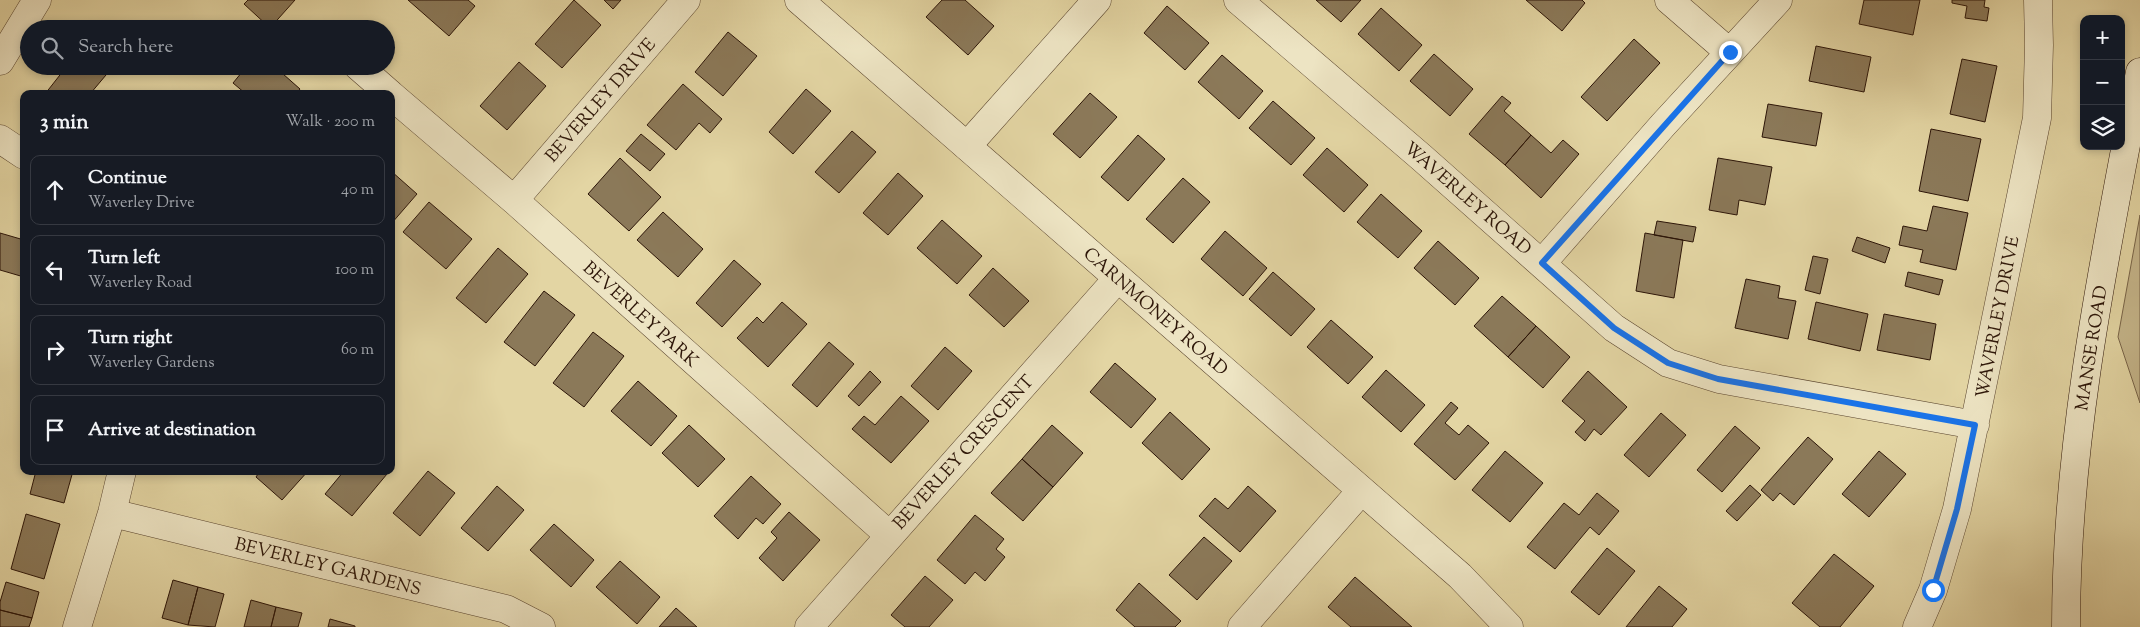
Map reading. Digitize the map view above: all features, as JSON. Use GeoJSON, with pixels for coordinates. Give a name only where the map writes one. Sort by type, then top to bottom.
{"type":"FeatureCollection","features":[{"type":"Feature","properties":{"kind":"street"},"geometry":{"type":"LineString","coordinates":[[25,20],[37,0]]}},
{"type":"Feature","properties":{"kind":"street","name":"BEVERLEY DRIVE"},"geometry":{"type":"LineString","coordinates":[[514,200],[686,0]]}},
{"type":"Feature","properties":{"kind":"street","name":"CARNMONEY ROAD"},"geometry":{"type":"LineString","coordinates":[[800,0],[1460,576],[1509,627]]}},
{"type":"Feature","properties":{"kind":"street"},"geometry":{"type":"LineString","coordinates":[[967,146],[1097,0]]}},
{"type":"Feature","properties":{"kind":"street","name":"WAVERLEY ROAD"},"geometry":{"type":"LineString","coordinates":[[1238,0],[1542,263],[1614,328],[1668,363],[1718,379],[1975,425]]}},
{"type":"Feature","properties":{"kind":"street"},"geometry":{"type":"LineString","coordinates":[[1669,0],[1730,52]]}},
{"type":"Feature","properties":{"kind":"street"},"geometry":{"type":"LineString","coordinates":[[1542,263],[1778,0]]}},
{"type":"Feature","properties":{"kind":"street","name":"WAVERLEY DRIVE"},"geometry":{"type":"LineString","coordinates":[[1917,627],[1933,590],[1957,509],[2037,118],[2038,0]]}},
{"type":"Feature","properties":{"kind":"street"},"geometry":{"type":"LineString","coordinates":[[0,62],[20,28]]}},
{"type":"Feature","properties":{"kind":"street","name":"MANSE ROAD"},"geometry":{"type":"LineString","coordinates":[[2066,627],[2066,580],[2082,392],[2140,72]]}},
{"type":"Feature","properties":{"kind":"street","name":"BEVERLEY PARK"},"geometry":{"type":"LineString","coordinates":[[369,75],[386,90]]}},
{"type":"Feature","properties":{"kind":"street","name":"BEVERLEY PARK"},"geometry":{"type":"LineString","coordinates":[[395,97],[514,200],[889,535]]}},
{"type":"Feature","properties":{"kind":"street"},"geometry":{"type":"LineString","coordinates":[[0,139],[20,152]]}},
{"type":"Feature","properties":{"kind":"street","name":"BEVERLEY CRESCENT"},"geometry":{"type":"LineString","coordinates":[[809,627],[1118,278]]}},
{"type":"Feature","properties":{"kind":"street"},"geometry":{"type":"LineString","coordinates":[[77,627],[112,514],[121,475]]}},
{"type":"Feature","properties":{"kind":"street"},"geometry":{"type":"LineString","coordinates":[[1242,627],[1362,491]]}},
{"type":"Feature","properties":{"kind":"street","name":"BEVERLEY GARDENS"},"geometry":{"type":"LineString","coordinates":[[112,514],[506,609],[541,627]]}},
{"type":"Feature","properties":{"kind":"shaded area"},"geometry":{"type":"Polygon","coordinates":[[[2140,215],[2140,403],[2118,337],[2140,215]]]}},
{"type":"Feature","properties":{"kind":"building"},"geometry":{"type":"Polygon","coordinates":[[[248,0],[295,0],[277,20],[261,20],[244,4],[248,0]]]}},
{"type":"Feature","properties":{"kind":"building"},"geometry":{"type":"Polygon","coordinates":[[[408,0],[468,0],[475,6],[449,36],[408,0]]]}},
{"type":"Feature","properties":{"kind":"building"},"geometry":{"type":"Polygon","coordinates":[[[574,0],[601,25],[562,68],[535,44],[574,0]]]}},
{"type":"Feature","properties":{"kind":"building"},"geometry":{"type":"Polygon","coordinates":[[[604,0],[621,0],[613,9],[604,0]]]}},
{"type":"Feature","properties":{"kind":"building"},"geometry":{"type":"Polygon","coordinates":[[[942,0],[965,0],[994,26],[968,55],[926,17],[942,0]]]}},
{"type":"Feature","properties":{"kind":"building"},"geometry":{"type":"Polygon","coordinates":[[[1316,0],[1361,0],[1341,22],[1316,0]]]}},
{"type":"Feature","properties":{"kind":"building"},"geometry":{"type":"Polygon","coordinates":[[[1526,0],[1582,0],[1585,3],[1562,31],[1526,0]]]}},
{"type":"Feature","properties":{"kind":"building"},"geometry":{"type":"Polygon","coordinates":[[[1864,0],[1920,0],[1913,35],[1859,24],[1864,0]]]}},
{"type":"Feature","properties":{"kind":"building"},"geometry":{"type":"Polygon","coordinates":[[[1952,0],[1985,0],[1984,7],[1989,8],[1987,21],[1965,18],[1967,6],[1952,3],[1952,0]]]}},
{"type":"Feature","properties":{"kind":"building"},"geometry":{"type":"Polygon","coordinates":[[[1167,6],[1209,43],[1185,70],[1144,33],[1167,6]]]}},
{"type":"Feature","properties":{"kind":"building"},"geometry":{"type":"Polygon","coordinates":[[[1381,8],[1422,45],[1399,71],[1358,34],[1381,8]]]}},
{"type":"Feature","properties":{"kind":"building"},"geometry":{"type":"Polygon","coordinates":[[[728,32],[757,56],[723,96],[695,72],[728,32]]]}},
{"type":"Feature","properties":{"kind":"building"},"geometry":{"type":"Polygon","coordinates":[[[1634,39],[1660,63],[1607,121],[1581,97],[1634,39]]]}},
{"type":"Feature","properties":{"kind":"building"},"geometry":{"type":"Polygon","coordinates":[[[1816,46],[1871,57],[1864,92],[1809,81],[1816,46]]]}},
{"type":"Feature","properties":{"kind":"building"},"geometry":{"type":"Polygon","coordinates":[[[1434,54],[1473,89],[1450,116],[1410,81],[1434,54]]]}},
{"type":"Feature","properties":{"kind":"building"},"geometry":{"type":"Polygon","coordinates":[[[1222,55],[1263,91],[1239,119],[1198,82],[1222,55]]]}},
{"type":"Feature","properties":{"kind":"building"},"geometry":{"type":"Polygon","coordinates":[[[1962,59],[1997,66],[1985,122],[1950,114],[1962,59]]]}},
{"type":"Feature","properties":{"kind":"building"},"geometry":{"type":"Polygon","coordinates":[[[519,62],[546,86],[507,130],[480,106],[519,62]]]}},
{"type":"Feature","properties":{"kind":"building"},"geometry":{"type":"Polygon","coordinates":[[[60,75],[106,75],[93,90],[48,90],[60,75]]]}},
{"type":"Feature","properties":{"kind":"building"},"geometry":{"type":"Polygon","coordinates":[[[240,75],[284,75],[300,89],[241,90],[233,83],[240,75]]]}},
{"type":"Feature","properties":{"kind":"building"},"geometry":{"type":"Polygon","coordinates":[[[683,84],[722,119],[710,133],[699,123],[676,150],[647,125],[683,84]]]}},
{"type":"Feature","properties":{"kind":"building"},"geometry":{"type":"Polygon","coordinates":[[[806,89],[831,111],[793,154],[769,132],[806,89]]]}},
{"type":"Feature","properties":{"kind":"building"},"geometry":{"type":"Polygon","coordinates":[[[1090,93],[1117,117],[1080,158],[1053,134],[1090,93]]]}},
{"type":"Feature","properties":{"kind":"building"},"geometry":{"type":"Polygon","coordinates":[[[1502,96],[1511,103],[1504,111],[1531,135],[1505,165],[1469,134],[1502,96]]]}},
{"type":"Feature","properties":{"kind":"building"},"geometry":{"type":"Polygon","coordinates":[[[1273,101],[1315,138],[1291,165],[1249,128],[1273,101]]]}},
{"type":"Feature","properties":{"kind":"building"},"geometry":{"type":"Polygon","coordinates":[[[1768,104],[1822,113],[1816,146],[1762,137],[1768,104]]]}},
{"type":"Feature","properties":{"kind":"building"},"geometry":{"type":"Polygon","coordinates":[[[1931,129],[1981,139],[1968,201],[1919,191],[1931,129]]]}},
{"type":"Feature","properties":{"kind":"building"},"geometry":{"type":"Polygon","coordinates":[[[852,131],[876,152],[839,193],[815,172],[852,131]]]}},
{"type":"Feature","properties":{"kind":"building"},"geometry":{"type":"Polygon","coordinates":[[[641,134],[665,154],[650,171],[626,151],[641,134]]]}},
{"type":"Feature","properties":{"kind":"building"},"geometry":{"type":"Polygon","coordinates":[[[1138,135],[1165,159],[1128,201],[1101,177],[1138,135]]]}},
{"type":"Feature","properties":{"kind":"building"},"geometry":{"type":"Polygon","coordinates":[[[1531,135],[1551,153],[1563,140],[1579,154],[1541,198],[1505,165],[1531,135]]]}},
{"type":"Feature","properties":{"kind":"building"},"geometry":{"type":"Polygon","coordinates":[[[1327,148],[1368,185],[1344,212],[1303,175],[1327,148]]]}},
{"type":"Feature","properties":{"kind":"building"},"geometry":{"type":"Polygon","coordinates":[[[620,158],[661,197],[629,231],[588,194],[620,158]]]}},
{"type":"Feature","properties":{"kind":"building"},"geometry":{"type":"Polygon","coordinates":[[[1718,158],[1772,167],[1765,205],[1739,200],[1737,215],[1709,210],[1718,158]]]}},
{"type":"Feature","properties":{"kind":"building"},"geometry":{"type":"Polygon","coordinates":[[[898,173],[923,196],[888,235],[863,213],[898,173]]]}},
{"type":"Feature","properties":{"kind":"building"},"geometry":{"type":"Polygon","coordinates":[[[395,175],[417,194],[395,219],[395,175]]]}},
{"type":"Feature","properties":{"kind":"building"},"geometry":{"type":"Polygon","coordinates":[[[1183,178],[1210,202],[1173,243],[1146,219],[1183,178]]]}},
{"type":"Feature","properties":{"kind":"building"},"geometry":{"type":"Polygon","coordinates":[[[1381,194],[1422,231],[1398,258],[1357,222],[1381,194]]]}},
{"type":"Feature","properties":{"kind":"building"},"geometry":{"type":"Polygon","coordinates":[[[429,202],[472,239],[446,269],[403,232],[429,202]]]}},
{"type":"Feature","properties":{"kind":"building"},"geometry":{"type":"Polygon","coordinates":[[[1933,206],[1968,213],[1956,270],[1920,262],[1923,250],[1899,245],[1903,226],[1927,231],[1933,206]]]}},
{"type":"Feature","properties":{"kind":"building"},"geometry":{"type":"Polygon","coordinates":[[[663,212],[703,249],[678,277],[637,240],[663,212]]]}},
{"type":"Feature","properties":{"kind":"building"},"geometry":{"type":"Polygon","coordinates":[[[942,220],[982,256],[957,284],[917,248],[942,220]]]}},
{"type":"Feature","properties":{"kind":"building"},"geometry":{"type":"Polygon","coordinates":[[[1657,221],[1696,227],[1693,242],[1654,235],[1657,221]]]}},
{"type":"Feature","properties":{"kind":"building"},"geometry":{"type":"Polygon","coordinates":[[[1225,231],[1267,268],[1243,296],[1201,259],[1225,231]]]}},
{"type":"Feature","properties":{"kind":"building"},"geometry":{"type":"Polygon","coordinates":[[[0,233],[20,239],[20,276],[0,270],[0,233]]]}},
{"type":"Feature","properties":{"kind":"building"},"geometry":{"type":"Polygon","coordinates":[[[1645,233],[1683,240],[1674,298],[1636,291],[1645,233]]]}},
{"type":"Feature","properties":{"kind":"building"},"geometry":{"type":"Polygon","coordinates":[[[1857,237],[1890,248],[1885,263],[1852,251],[1857,237]]]}},
{"type":"Feature","properties":{"kind":"building"},"geometry":{"type":"Polygon","coordinates":[[[1438,241],[1479,278],[1455,305],[1414,268],[1438,241]]]}},
{"type":"Feature","properties":{"kind":"building"},"geometry":{"type":"Polygon","coordinates":[[[498,248],[528,274],[486,323],[456,298],[498,248]]]}},
{"type":"Feature","properties":{"kind":"building"},"geometry":{"type":"Polygon","coordinates":[[[1813,256],[1828,259],[1820,294],[1805,290],[1813,256]]]}},
{"type":"Feature","properties":{"kind":"building"},"geometry":{"type":"Polygon","coordinates":[[[734,260],[761,284],[722,327],[696,303],[734,260]]]}},
{"type":"Feature","properties":{"kind":"building"},"geometry":{"type":"Polygon","coordinates":[[[993,268],[1029,301],[1004,327],[969,295],[993,268]]]}},
{"type":"Feature","properties":{"kind":"building"},"geometry":{"type":"Polygon","coordinates":[[[1273,272],[1315,309],[1291,336],[1249,299],[1273,272]]]}},
{"type":"Feature","properties":{"kind":"building"},"geometry":{"type":"Polygon","coordinates":[[[1908,272],[1943,280],[1939,295],[1905,286],[1908,272]]]}},
{"type":"Feature","properties":{"kind":"building"},"geometry":{"type":"Polygon","coordinates":[[[1746,279],[1780,286],[1778,298],[1796,301],[1788,339],[1735,328],[1746,279]]]}},
{"type":"Feature","properties":{"kind":"building"},"geometry":{"type":"Polygon","coordinates":[[[544,291],[575,315],[535,366],[504,342],[544,291]]]}},
{"type":"Feature","properties":{"kind":"building"},"geometry":{"type":"Polygon","coordinates":[[[1502,296],[1536,326],[1508,357],[1474,326],[1502,296]]]}},
{"type":"Feature","properties":{"kind":"building"},"geometry":{"type":"Polygon","coordinates":[[[782,302],[807,324],[768,367],[737,338],[757,317],[763,323],[782,302]]]}},
{"type":"Feature","properties":{"kind":"building"},"geometry":{"type":"Polygon","coordinates":[[[1816,302],[1868,314],[1860,351],[1808,339],[1816,302]]]}},
{"type":"Feature","properties":{"kind":"building"},"geometry":{"type":"Polygon","coordinates":[[[1884,314],[1936,324],[1930,360],[1877,350],[1884,314]]]}},
{"type":"Feature","properties":{"kind":"building"},"geometry":{"type":"Polygon","coordinates":[[[1331,320],[1373,357],[1348,384],[1307,347],[1331,320]]]}},
{"type":"Feature","properties":{"kind":"building"},"geometry":{"type":"Polygon","coordinates":[[[1536,326],[1570,357],[1543,388],[1508,357],[1536,326]]]}},
{"type":"Feature","properties":{"kind":"building"},"geometry":{"type":"Polygon","coordinates":[[[593,332],[624,356],[584,407],[553,383],[593,332]]]}},
{"type":"Feature","properties":{"kind":"building"},"geometry":{"type":"Polygon","coordinates":[[[829,342],[854,364],[817,407],[792,385],[829,342]]]}},
{"type":"Feature","properties":{"kind":"building"},"geometry":{"type":"Polygon","coordinates":[[[945,347],[972,371],[938,410],[911,386],[945,347]]]}},
{"type":"Feature","properties":{"kind":"building"},"geometry":{"type":"Polygon","coordinates":[[[1115,363],[1156,399],[1131,428],[1090,392],[1115,363]]]}},
{"type":"Feature","properties":{"kind":"building"},"geometry":{"type":"Polygon","coordinates":[[[1386,370],[1425,405],[1401,432],[1362,397],[1386,370]]]}},
{"type":"Feature","properties":{"kind":"building"},"geometry":{"type":"Polygon","coordinates":[[[870,371],[881,382],[859,406],[848,396],[870,371]]]}},
{"type":"Feature","properties":{"kind":"building"},"geometry":{"type":"Polygon","coordinates":[[[1588,371],[1627,407],[1601,435],[1594,429],[1585,441],[1575,432],[1585,421],[1562,401],[1588,371]]]}},
{"type":"Feature","properties":{"kind":"building"},"geometry":{"type":"Polygon","coordinates":[[[638,381],[677,416],[651,446],[611,411],[638,381]]]}},
{"type":"Feature","properties":{"kind":"building"},"geometry":{"type":"Polygon","coordinates":[[[901,396],[929,421],[891,463],[852,429],[864,416],[875,425],[901,396]]]}},
{"type":"Feature","properties":{"kind":"building"},"geometry":{"type":"Polygon","coordinates":[[[1451,402],[1458,408],[1445,423],[1459,435],[1468,425],[1489,443],[1455,480],[1414,444],[1451,402]]]}},
{"type":"Feature","properties":{"kind":"building"},"geometry":{"type":"Polygon","coordinates":[[[1170,412],[1210,449],[1182,480],[1142,443],[1170,412]]]}},
{"type":"Feature","properties":{"kind":"building"},"geometry":{"type":"Polygon","coordinates":[[[1661,413],[1686,435],[1649,477],[1624,455],[1661,413]]]}},
{"type":"Feature","properties":{"kind":"building"},"geometry":{"type":"Polygon","coordinates":[[[689,425],[725,459],[698,487],[662,453],[689,425]]]}},
{"type":"Feature","properties":{"kind":"building"},"geometry":{"type":"Polygon","coordinates":[[[1052,425],[1083,453],[1053,487],[1022,459],[1052,425]]]}},
{"type":"Feature","properties":{"kind":"building"},"geometry":{"type":"Polygon","coordinates":[[[1735,426],[1760,448],[1722,492],[1697,470],[1735,426]]]}},
{"type":"Feature","properties":{"kind":"building"},"geometry":{"type":"Polygon","coordinates":[[[1808,437],[1833,459],[1794,505],[1780,493],[1773,501],[1761,490],[1808,437]]]}},
{"type":"Feature","properties":{"kind":"building"},"geometry":{"type":"Polygon","coordinates":[[[1505,451],[1543,483],[1510,522],[1472,490],[1505,451]]]}},
{"type":"Feature","properties":{"kind":"building"},"geometry":{"type":"Polygon","coordinates":[[[1879,451],[1906,474],[1869,517],[1842,494],[1879,451]]]}},
{"type":"Feature","properties":{"kind":"building"},"geometry":{"type":"Polygon","coordinates":[[[1022,459],[1053,487],[1023,521],[991,493],[1022,459]]]}},
{"type":"Feature","properties":{"kind":"building"},"geometry":{"type":"Polygon","coordinates":[[[428,471],[455,493],[420,536],[393,513],[428,471]]]}},
{"type":"Feature","properties":{"kind":"building"},"geometry":{"type":"Polygon","coordinates":[[[35,475],[72,475],[64,503],[30,494],[35,475]]]}},
{"type":"Feature","properties":{"kind":"building"},"geometry":{"type":"Polygon","coordinates":[[[257,475],[304,475],[282,500],[256,477],[257,475]]]}},
{"type":"Feature","properties":{"kind":"building"},"geometry":{"type":"Polygon","coordinates":[[[341,475],[386,475],[352,516],[325,494],[341,475]]]}},
{"type":"Feature","properties":{"kind":"building"},"geometry":{"type":"Polygon","coordinates":[[[751,476],[781,504],[763,524],[756,518],[738,539],[714,516],[751,476]]]}},
{"type":"Feature","properties":{"kind":"building"},"geometry":{"type":"Polygon","coordinates":[[[1750,485],[1761,495],[1737,521],[1726,511],[1750,485]]]}},
{"type":"Feature","properties":{"kind":"building"},"geometry":{"type":"Polygon","coordinates":[[[497,486],[524,510],[488,551],[461,528],[497,486]]]}},
{"type":"Feature","properties":{"kind":"building"},"geometry":{"type":"Polygon","coordinates":[[[1248,486],[1276,511],[1240,552],[1199,516],[1215,498],[1228,509],[1248,486]]]}},
{"type":"Feature","properties":{"kind":"building"},"geometry":{"type":"Polygon","coordinates":[[[1597,493],[1619,511],[1599,535],[1590,527],[1555,569],[1527,547],[1564,503],[1579,515],[1597,493]]]}},
{"type":"Feature","properties":{"kind":"building"},"geometry":{"type":"Polygon","coordinates":[[[789,512],[820,540],[783,581],[759,558],[777,538],[771,532],[789,512]]]}},
{"type":"Feature","properties":{"kind":"building"},"geometry":{"type":"Polygon","coordinates":[[[26,514],[60,524],[44,579],[11,569],[26,514]]]}},
{"type":"Feature","properties":{"kind":"building"},"geometry":{"type":"Polygon","coordinates":[[[975,515],[1004,539],[996,549],[1005,557],[985,581],[975,572],[965,584],[937,560],[975,515]]]}},
{"type":"Feature","properties":{"kind":"building"},"geometry":{"type":"Polygon","coordinates":[[[554,524],[594,560],[571,587],[530,550],[554,524]]]}},
{"type":"Feature","properties":{"kind":"building"},"geometry":{"type":"Polygon","coordinates":[[[1204,537],[1232,561],[1197,600],[1169,575],[1204,537]]]}},
{"type":"Feature","properties":{"kind":"building"},"geometry":{"type":"Polygon","coordinates":[[[1607,548],[1635,571],[1599,615],[1571,592],[1607,548]]]}},
{"type":"Feature","properties":{"kind":"building"},"geometry":{"type":"Polygon","coordinates":[[[1834,554],[1874,586],[1840,627],[1820,627],[1792,603],[1834,554]]]}},
{"type":"Feature","properties":{"kind":"building"},"geometry":{"type":"Polygon","coordinates":[[[620,561],[660,597],[637,624],[596,587],[620,561]]]}},
{"type":"Feature","properties":{"kind":"building"},"geometry":{"type":"Polygon","coordinates":[[[925,576],[953,600],[929,627],[905,627],[891,615],[925,576]]]}},
{"type":"Feature","properties":{"kind":"building"},"geometry":{"type":"Polygon","coordinates":[[[1355,577],[1412,627],[1351,627],[1328,607],[1355,577]]]}},
{"type":"Feature","properties":{"kind":"building"},"geometry":{"type":"Polygon","coordinates":[[[173,580],[198,587],[188,625],[162,618],[173,580]]]}},
{"type":"Feature","properties":{"kind":"building"},"geometry":{"type":"Polygon","coordinates":[[[6,582],[39,592],[32,618],[0,610],[0,602],[6,582]]]}},
{"type":"Feature","properties":{"kind":"building"},"geometry":{"type":"Polygon","coordinates":[[[1139,583],[1181,621],[1175,627],[1135,627],[1116,610],[1139,583]]]}},
{"type":"Feature","properties":{"kind":"building"},"geometry":{"type":"Polygon","coordinates":[[[1659,586],[1687,609],[1672,627],[1626,627],[1659,586]]]}},
{"type":"Feature","properties":{"kind":"building"},"geometry":{"type":"Polygon","coordinates":[[[198,587],[224,594],[215,627],[188,625],[198,587]]]}},
{"type":"Feature","properties":{"kind":"building"},"geometry":{"type":"Polygon","coordinates":[[[251,600],[276,607],[271,627],[244,627],[251,600]]]}},
{"type":"Feature","properties":{"kind":"building"},"geometry":{"type":"Polygon","coordinates":[[[276,607],[302,613],[298,627],[271,627],[276,607]]]}},
{"type":"Feature","properties":{"kind":"building"},"geometry":{"type":"Polygon","coordinates":[[[676,608],[697,627],[659,627],[676,608]]]}},
{"type":"Feature","properties":{"kind":"building"},"geometry":{"type":"Polygon","coordinates":[[[0,610],[32,618],[29,627],[0,627],[0,610]]]}},
{"type":"Feature","properties":{"kind":"building"},"geometry":{"type":"Polygon","coordinates":[[[330,619],[355,626],[355,627],[328,627],[330,619]]]}},
{"type":"Feature","properties":{"kind":"route"},"geometry":{"type":"LineString","coordinates":[[1730,52],[1542,263],[1614,328],[1668,363],[1718,379],[1975,425],[1957,509],[1933,590]]}}]}
